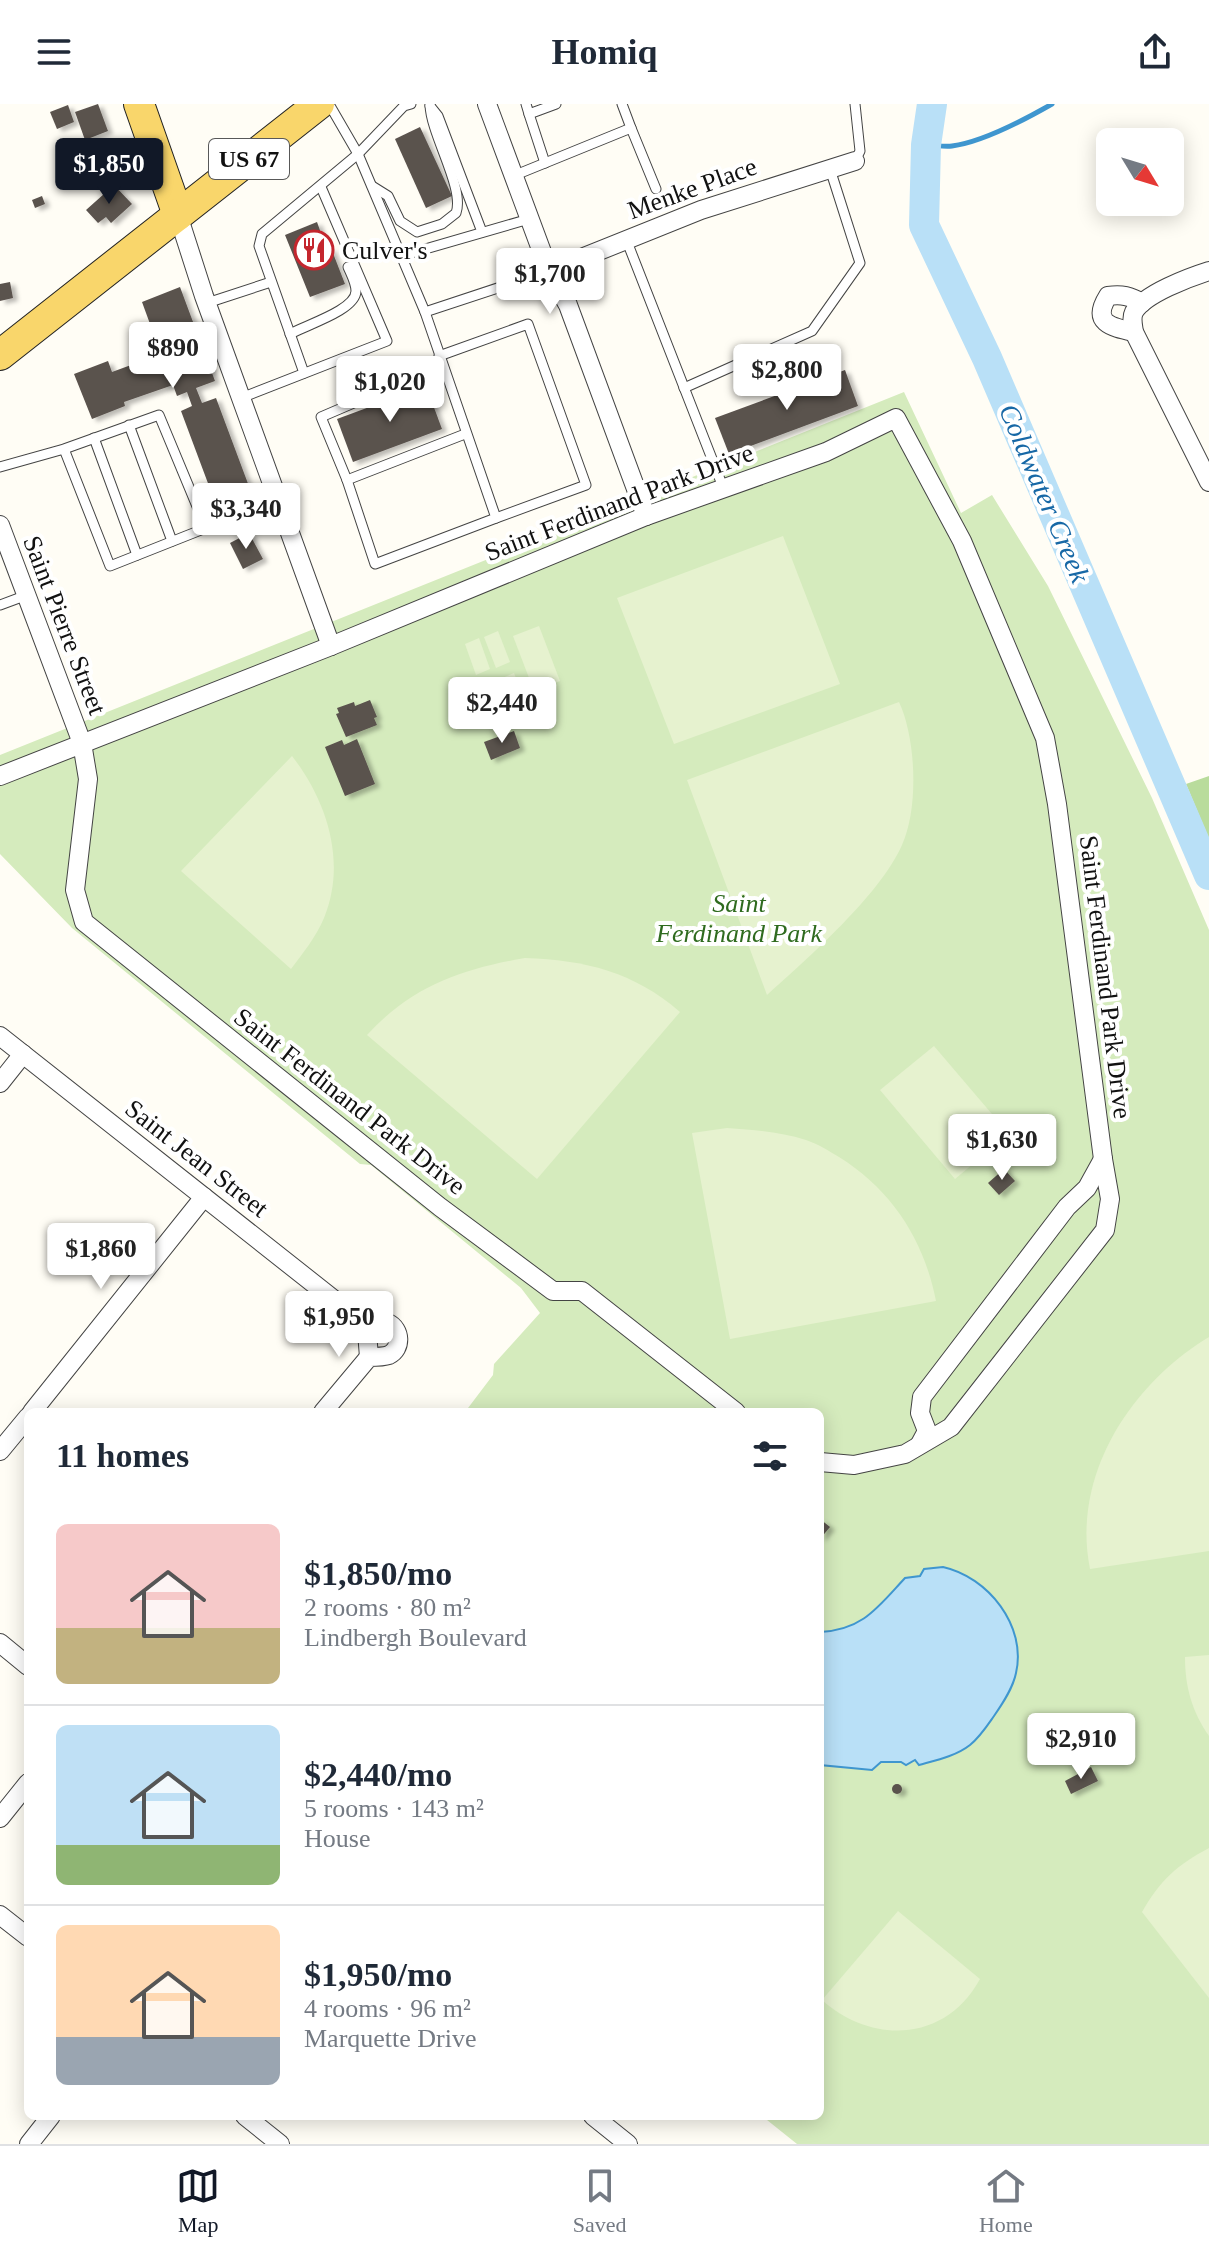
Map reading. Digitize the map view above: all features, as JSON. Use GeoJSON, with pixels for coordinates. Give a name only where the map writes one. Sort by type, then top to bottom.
{"type":"FeatureCollection","features":[{"type":"Feature","properties":{"kind":"main road"},"geometry":{"type":"LineString","coordinates":[[139,104],[178,215]]}},
{"type":"Feature","properties":{"kind":"main road","name":"US 67"},"geometry":{"type":"LineString","coordinates":[[0,355],[319,104]]}},
{"type":"Feature","properties":{"kind":"street"},"geometry":{"type":"LineString","coordinates":[[487,104],[549,271],[568,305],[646,516]]}},
{"type":"Feature","properties":{"kind":"street","name":"Menke Place"},"geometry":{"type":"LineString","coordinates":[[549,271],[701,210],[855,161]]}},
{"type":"Feature","properties":{"kind":"street"},"geometry":{"type":"LineString","coordinates":[[178,215],[331,646]]}},
{"type":"Feature","properties":{"kind":"street"},"geometry":{"type":"LineString","coordinates":[[1209,271],[1177,283],[1136,316],[1209,482]]}},
{"type":"Feature","properties":{"kind":"street","name":"Saint Ferdinand Park Drive"},"geometry":{"type":"LineString","coordinates":[[0,776],[331,646],[646,516],[826,452],[896,418],[955,525],[1045,738],[1057,804],[1110,1199],[1105,1230],[951,1427],[905,1454],[854,1465],[824,1462]]}},
{"type":"Feature","properties":{"kind":"street","name":"Saint Pierre Street"},"geometry":{"type":"LineString","coordinates":[[0,525],[82,743]]}},
{"type":"Feature","properties":{"kind":"street","name":"Saint Ferdinand Park Drive"},"geometry":{"type":"LineString","coordinates":[[82,743],[88,779],[75,890],[84,922],[440,1207],[553,1291],[582,1291],[731,1408]]}},
{"type":"Feature","properties":{"kind":"street","name":"Saint Jean Street"},"geometry":{"type":"LineString","coordinates":[[0,1036],[361,1321],[387,1322],[395,1328],[399,1338],[397,1349],[389,1355],[369,1357]]}},
{"type":"Feature","properties":{"kind":"street"},"geometry":{"type":"LineString","coordinates":[[0,1083],[23,1054]]}},
{"type":"Feature","properties":{"kind":"street"},"geometry":{"type":"LineString","coordinates":[[920,1444],[927,1431],[920,1413],[922,1397],[1067,1207],[1087,1188],[1103,1159]]}},
{"type":"Feature","properties":{"kind":"street"},"geometry":{"type":"LineString","coordinates":[[35,1408],[204,1197]]}},
{"type":"Feature","properties":{"kind":"street"},"geometry":{"type":"LineString","coordinates":[[326,1408],[369,1357],[367,1332],[361,1321]]}},
{"type":"Feature","properties":{"kind":"street"},"geometry":{"type":"LineString","coordinates":[[0,1451],[24,1421]]}},
{"type":"Feature","properties":{"kind":"street"},"geometry":{"type":"LineString","coordinates":[[0,1643],[24,1663]]}},
{"type":"Feature","properties":{"kind":"street"},"geometry":{"type":"LineString","coordinates":[[0,1818],[24,1788]]}},
{"type":"Feature","properties":{"kind":"street"},"geometry":{"type":"LineString","coordinates":[[0,1915],[24,1934]]}},
{"type":"Feature","properties":{"kind":"street"},"geometry":{"type":"LineString","coordinates":[[29,2144],[48,2120]]}},
{"type":"Feature","properties":{"kind":"street"},"geometry":{"type":"LineString","coordinates":[[250,2120],[280,2144]]}},
{"type":"Feature","properties":{"kind":"street"},"geometry":{"type":"LineString","coordinates":[[598,2120],[628,2144]]}},
{"type":"Feature","properties":{"kind":"lane"},"geometry":{"type":"LineString","coordinates":[[329,104],[358,154],[425,312],[496,518]]}},
{"type":"Feature","properties":{"kind":"lane"},"geometry":{"type":"LineString","coordinates":[[304,373],[259,246],[262,234],[321,187],[404,106],[411,104]]}},
{"type":"Feature","properties":{"kind":"lane"},"geometry":{"type":"LineString","coordinates":[[372,186],[388,196],[400,221],[417,232],[442,224],[456,213],[459,198],[431,121],[428,104]]}},
{"type":"Feature","properties":{"kind":"lane"},"geometry":{"type":"LineString","coordinates":[[428,104],[438,116],[482,232]]}},
{"type":"Feature","properties":{"kind":"lane"},"geometry":{"type":"LineString","coordinates":[[545,163],[528,109],[556,104]]}},
{"type":"Feature","properties":{"kind":"lane"},"geometry":{"type":"LineString","coordinates":[[622,104],[656,189]]}},
{"type":"Feature","properties":{"kind":"lane"},"geometry":{"type":"LineString","coordinates":[[855,104],[860,151],[855,161]]}},
{"type":"Feature","properties":{"kind":"lane"},"geometry":{"type":"LineString","coordinates":[[513,176],[631,128]]}},
{"type":"Feature","properties":{"kind":"lane"},"geometry":{"type":"LineString","coordinates":[[684,388],[812,331],[860,263],[830,169]]}},
{"type":"Feature","properties":{"kind":"lane"},"geometry":{"type":"LineString","coordinates":[[241,398],[387,341],[321,187]]}},
{"type":"Feature","properties":{"kind":"lane"},"geometry":{"type":"LineString","coordinates":[[401,256],[529,219]]}},
{"type":"Feature","properties":{"kind":"lane"},"geometry":{"type":"LineString","coordinates":[[626,239],[723,487]]}},
{"type":"Feature","properties":{"kind":"lane"},"geometry":{"type":"LineString","coordinates":[[290,334],[352,303],[356,285],[342,251],[344,241]]}},
{"type":"Feature","properties":{"kind":"lane"},"geometry":{"type":"LineString","coordinates":[[425,312],[549,271]]}},
{"type":"Feature","properties":{"kind":"lane"},"geometry":{"type":"LineString","coordinates":[[207,303],[271,282]]}},
{"type":"Feature","properties":{"kind":"lane"},"geometry":{"type":"LineString","coordinates":[[528,324],[586,485],[375,564],[347,480],[321,417],[441,360],[528,324]]}},
{"type":"Feature","properties":{"kind":"lane"},"geometry":{"type":"LineString","coordinates":[[0,467],[64,449],[159,415],[206,528]]}},
{"type":"Feature","properties":{"kind":"lane"},"geometry":{"type":"LineString","coordinates":[[129,425],[172,541]]}},
{"type":"Feature","properties":{"kind":"lane"},"geometry":{"type":"LineString","coordinates":[[347,480],[465,434]]}},
{"type":"Feature","properties":{"kind":"lane"},"geometry":{"type":"LineString","coordinates":[[94,438],[137,555]]}},
{"type":"Feature","properties":{"kind":"lane"},"geometry":{"type":"LineString","coordinates":[[64,449],[110,566],[277,498]]}},
{"type":"Feature","properties":{"kind":"lane"},"geometry":{"type":"LineString","coordinates":[[0,605],[27,595]]}},
{"type":"Feature","properties":{"kind":"green space","name":"Saint Ferdinand Park"},"geometry":{"type":"Polygon","coordinates":[[[904,392],[961,513],[992,495],[1048,586],[1152,798],[1209,930],[1209,2144],[797,2144],[767,2120],[824,2120],[824,1408],[468,1408],[493,1375],[494,1364],[540,1313],[521,1288],[371,1165],[360,1164],[72,928],[0,854],[0,755],[904,392]]]}},
{"type":"Feature","properties":{"kind":"green space"},"geometry":{"type":"Polygon","coordinates":[[[783,536],[840,684],[674,744],[617,598],[783,536]]]}},
{"type":"Feature","properties":{"kind":"green space"},"geometry":{"type":"Polygon","coordinates":[[[539,626],[560,681],[534,691],[513,636],[539,626]]]}},
{"type":"Feature","properties":{"kind":"green space"},"geometry":{"type":"Polygon","coordinates":[[[498,631],[510,662],[496,668],[484,637],[498,631]]]}},
{"type":"Feature","properties":{"kind":"green space"},"geometry":{"type":"Polygon","coordinates":[[[479,638],[490,669],[476,675],[465,644],[479,638]]]}},
{"type":"Feature","properties":{"kind":"green space"},"geometry":{"type":"Polygon","coordinates":[[[514,673],[526,704],[511,709],[500,679],[514,673]]]}},
{"type":"Feature","properties":{"kind":"green space"},"geometry":{"type":"Polygon","coordinates":[[[494,680],[506,711],[492,717],[480,686],[494,680]]]}},
{"type":"Feature","properties":{"kind":"green space"},"geometry":{"type":"Polygon","coordinates":[[[899,702],[909,734],[913,773],[911,812],[902,845],[892,864],[860,905],[767,995],[687,780],[899,702]]]}},
{"type":"Feature","properties":{"kind":"green space"},"geometry":{"type":"Polygon","coordinates":[[[292,756],[324,812],[330,833],[334,875],[324,918],[291,969],[181,871],[292,756]]]}},
{"type":"Feature","properties":{"kind":"green space"},"geometry":{"type":"Polygon","coordinates":[[[1209,776],[1209,839],[1186,784],[1209,776]]]}},
{"type":"Feature","properties":{"kind":"green space"},"geometry":{"type":"Polygon","coordinates":[[[525,958],[588,965],[608,971],[645,987],[680,1012],[537,1179],[367,1035],[402,1004],[439,982],[480,968],[525,958]]]}},
{"type":"Feature","properties":{"kind":"green space"},"geometry":{"type":"Polygon","coordinates":[[[934,1046],[1009,1134],[955,1179],[880,1090],[934,1046]]]}},
{"type":"Feature","properties":{"kind":"green space"},"geometry":{"type":"Polygon","coordinates":[[[727,1128],[777,1133],[806,1140],[858,1170],[903,1218],[923,1257],[936,1301],[730,1339],[692,1133],[727,1128]]]}},
{"type":"Feature","properties":{"kind":"green space"},"geometry":{"type":"Polygon","coordinates":[[[1209,1337],[1209,1551],[1090,1569],[1086,1534],[1090,1500],[1099,1467],[1113,1435],[1132,1406],[1155,1380],[1209,1337]]]}},
{"type":"Feature","properties":{"kind":"green space"},"geometry":{"type":"Polygon","coordinates":[[[1209,1655],[1209,1736],[1191,1699],[1185,1657],[1209,1655]]]}},
{"type":"Feature","properties":{"kind":"green space"},"geometry":{"type":"Polygon","coordinates":[[[1209,1848],[1209,1998],[1142,1912],[1170,1874],[1209,1848]]]}},
{"type":"Feature","properties":{"kind":"green space"},"geometry":{"type":"Polygon","coordinates":[[[898,1911],[980,1979],[966,2000],[948,2015],[928,2025],[907,2030],[885,2030],[863,2025],[842,2015],[824,2002],[824,1998],[898,1911]]]}},
{"type":"Feature","properties":{"kind":"water"},"geometry":{"type":"Polygon","coordinates":[[[943,1567],[960,1572],[975,1581],[1000,1606],[1016,1638],[1016,1673],[1010,1690],[974,1742],[946,1757],[919,1765],[915,1760],[906,1765],[881,1762],[872,1770],[824,1765],[824,1631],[859,1622],[905,1578],[920,1576],[924,1569],[943,1567]]]}},
{"type":"Feature","properties":{"kind":"building"},"geometry":{"type":"Polygon","coordinates":[[[98,104],[108,131],[85,140],[75,112],[98,104]]]}},
{"type":"Feature","properties":{"kind":"building"},"geometry":{"type":"Polygon","coordinates":[[[68,105],[74,122],[57,129],[50,112],[68,105]]]}},
{"type":"Feature","properties":{"kind":"building"},"geometry":{"type":"Polygon","coordinates":[[[420,127],[452,196],[426,208],[395,139],[420,127]]]}},
{"type":"Feature","properties":{"kind":"building"},"geometry":{"type":"Polygon","coordinates":[[[79,148],[84,161],[66,167],[61,155],[79,148]]]}},
{"type":"Feature","properties":{"kind":"building"},"geometry":{"type":"Polygon","coordinates":[[[111,149],[122,176],[98,185],[87,156],[111,149]]]}},
{"type":"Feature","properties":{"kind":"building"},"geometry":{"type":"Polygon","coordinates":[[[114,185],[132,204],[111,223],[106,217],[98,223],[86,210],[114,185]]]}},
{"type":"Feature","properties":{"kind":"building"},"geometry":{"type":"Polygon","coordinates":[[[42,196],[45,204],[35,208],[32,200],[42,196]]]}},
{"type":"Feature","properties":{"kind":"building"},"geometry":{"type":"Polygon","coordinates":[[[317,222],[327,250],[331,248],[345,284],[310,297],[285,235],[317,222]]]}},
{"type":"Feature","properties":{"kind":"building"},"geometry":{"type":"Polygon","coordinates":[[[10,282],[13,298],[0,301],[0,284],[10,282]]]}},
{"type":"Feature","properties":{"kind":"building"},"geometry":{"type":"Polygon","coordinates":[[[180,287],[215,381],[196,388],[202,403],[216,398],[250,489],[215,502],[181,411],[192,406],[187,392],[177,396],[173,385],[124,402],[125,406],[92,419],[74,374],[108,361],[112,372],[161,354],[142,302],[180,287]]]}},
{"type":"Feature","properties":{"kind":"building"},"geometry":{"type":"Polygon","coordinates":[[[845,370],[858,406],[729,454],[715,418],[845,370]]]}},
{"type":"Feature","properties":{"kind":"building"},"geometry":{"type":"Polygon","coordinates":[[[426,386],[442,429],[353,462],[337,419],[426,386]]]}},
{"type":"Feature","properties":{"kind":"building"},"geometry":{"type":"Polygon","coordinates":[[[249,533],[263,559],[243,569],[230,543],[249,533]]]}},
{"type":"Feature","properties":{"kind":"building"},"geometry":{"type":"Polygon","coordinates":[[[370,700],[377,725],[346,737],[336,714],[339,713],[337,708],[370,700]]]}},
{"type":"Feature","properties":{"kind":"building"},"geometry":{"type":"Polygon","coordinates":[[[514,731],[520,748],[491,760],[484,742],[514,731]]]}},
{"type":"Feature","properties":{"kind":"building"},"geometry":{"type":"Polygon","coordinates":[[[357,739],[375,784],[345,796],[325,747],[342,740],[344,745],[357,739]]]}},
{"type":"Feature","properties":{"kind":"building"},"geometry":{"type":"Polygon","coordinates":[[[1004,1169],[1015,1181],[999,1195],[988,1183],[1004,1169]]]}},
{"type":"Feature","properties":{"kind":"building"},"geometry":{"type":"Polygon","coordinates":[[[1091,1767],[1098,1781],[1071,1794],[1065,1781],[1091,1767]]]}},
{"type":"Feature","properties":{"kind":"building"},"geometry":{"type":"Polygon","coordinates":[[[897,1784],[902,1789],[897,1794],[892,1789],[897,1784]]]}},
{"type":"Feature","properties":{"kind":"waterway","name":"Coldwater Creek"},"geometry":{"type":"LineString","coordinates":[[932,104],[926,145],[924,225],[987,358],[1209,875]]}},
{"type":"Feature","properties":{"kind":"waterway"},"geometry":{"type":"LineString","coordinates":[[926,145],[952,146],[977,140],[1052,104]]}},
{"type":"Feature","properties":{"kind":"place","name":"Culver's"},"geometry":{"type":"Point","coordinates":[314,250]}}]}
